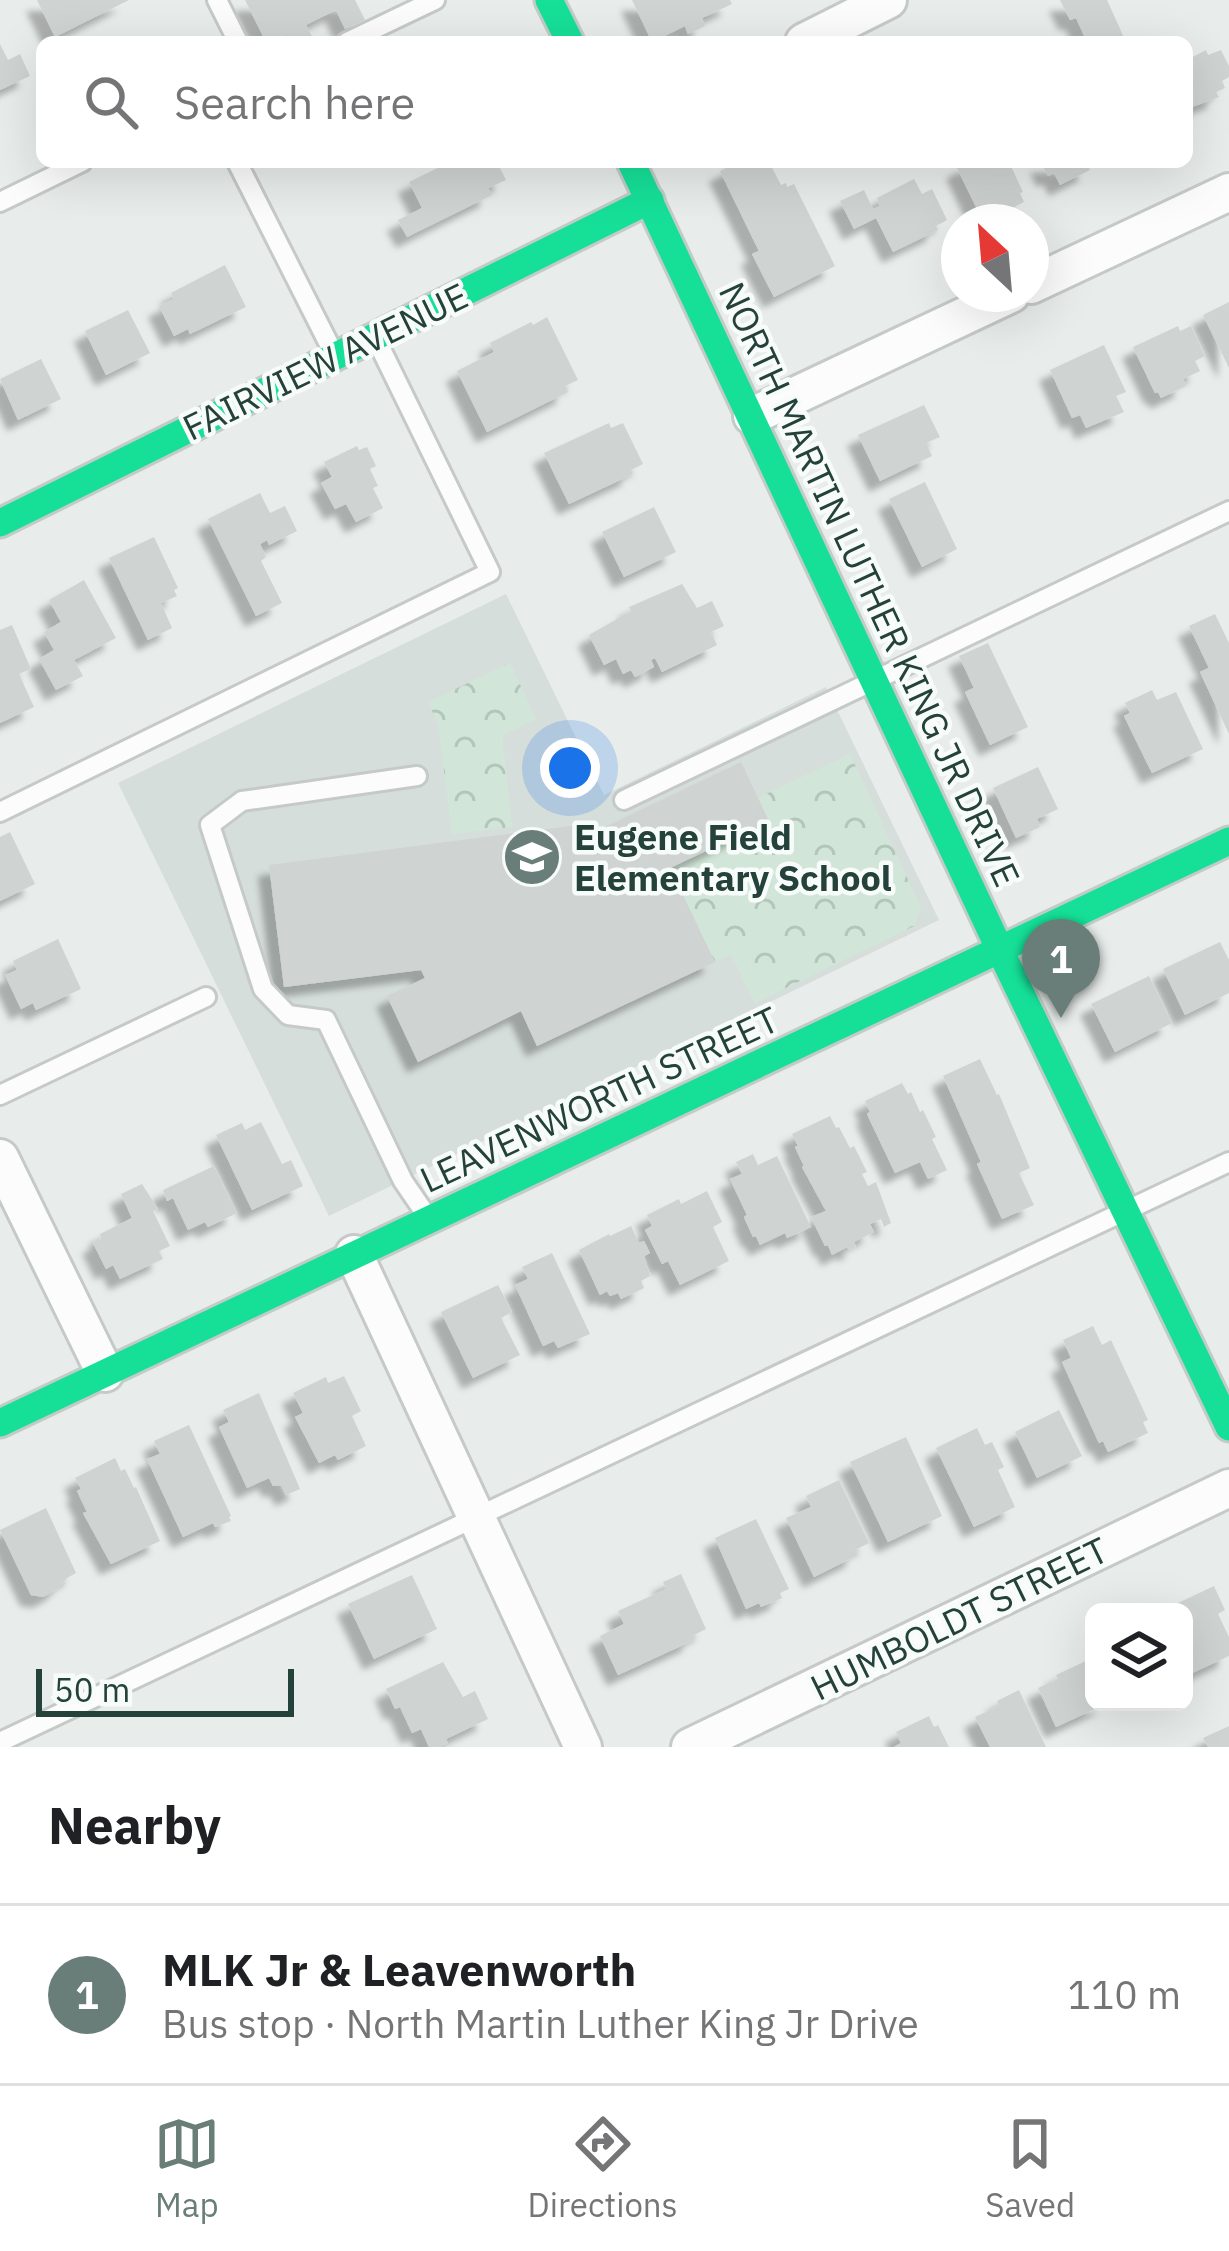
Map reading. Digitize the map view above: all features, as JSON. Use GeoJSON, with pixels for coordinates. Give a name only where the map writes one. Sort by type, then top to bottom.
{"type":"FeatureCollection","features":[{"type":"Feature","properties":{"kind":"street"},"geometry":{"type":"LineString","coordinates":[[549,0],[567,36]]}},
{"type":"Feature","properties":{"kind":"street"},"geometry":{"type":"LineString","coordinates":[[817,36],[888,0]]}},
{"type":"Feature","properties":{"kind":"street","name":"NORTH MARTIN LUTHER KING JR DRIVE"},"geometry":{"type":"LineString","coordinates":[[634,168],[1229,1427]]}},
{"type":"Feature","properties":{"kind":"street"},"geometry":{"type":"LineString","coordinates":[[1049,277],[1229,192]]}},
{"type":"Feature","properties":{"kind":"street","name":"FAIRVIEW AVENUE"},"geometry":{"type":"LineString","coordinates":[[0,523],[650,200]]}},
{"type":"Feature","properties":{"kind":"street"},"geometry":{"type":"LineString","coordinates":[[752,416],[973,312]]}},
{"type":"Feature","properties":{"kind":"street","name":"LEAVENWORTH STREET"},"geometry":{"type":"LineString","coordinates":[[0,1423],[1229,841]]}},
{"type":"Feature","properties":{"kind":"street"},"geometry":{"type":"LineString","coordinates":[[0,1158],[105,1373]]}},
{"type":"Feature","properties":{"kind":"street"},"geometry":{"type":"LineString","coordinates":[[354,1254],[583,1747]]}},
{"type":"Feature","properties":{"kind":"street","name":"HUMBOLDT STREET"},"geometry":{"type":"LineString","coordinates":[[690,1747],[1229,1488]]}},
{"type":"Feature","properties":{"kind":"lane"},"geometry":{"type":"LineString","coordinates":[[217,0],[235,36]]}},
{"type":"Feature","properties":{"kind":"lane"},"geometry":{"type":"LineString","coordinates":[[360,36],[435,0]]}},
{"type":"Feature","properties":{"kind":"lane"},"geometry":{"type":"LineString","coordinates":[[0,202],[70,168]]}},
{"type":"Feature","properties":{"kind":"lane"},"geometry":{"type":"LineString","coordinates":[[240,168],[336,356]]}},
{"type":"Feature","properties":{"kind":"lane"},"geometry":{"type":"LineString","coordinates":[[0,812],[490,572],[374,337]]}},
{"type":"Feature","properties":{"kind":"lane"},"geometry":{"type":"LineString","coordinates":[[624,800],[1229,511]]}},
{"type":"Feature","properties":{"kind":"lane"},"geometry":{"type":"LineString","coordinates":[[417,776],[242,802],[210,825],[263,989],[288,1015],[326,1020],[403,1181],[429,1219]]}},
{"type":"Feature","properties":{"kind":"lane"},"geometry":{"type":"LineString","coordinates":[[0,1095],[206,997]]}},
{"type":"Feature","properties":{"kind":"lane"},"geometry":{"type":"LineString","coordinates":[[0,1742],[1229,1162]]}},
{"type":"Feature","properties":{"kind":"shaded area","name":"Eugene Field Elementary School"},"geometry":{"type":"Polygon","coordinates":[[[506,594],[604,795],[826,687],[939,920],[329,1216],[118,783],[506,594]]]}},
{"type":"Feature","properties":{"kind":"green space"},"geometry":{"type":"Polygon","coordinates":[[[510,663],[536,719],[502,736],[512,827],[452,834],[438,724],[428,702],[510,663]]]}},
{"type":"Feature","properties":{"kind":"green space"},"geometry":{"type":"Polygon","coordinates":[[[850,754],[921,908],[914,926],[755,1003],[731,954],[715,962],[670,868],[768,821],[758,798],[850,754]]]}},
{"type":"Feature","properties":{"kind":"building"},"geometry":{"type":"Polygon","coordinates":[[[37,0],[129,0],[57,36],[37,0]]]}},
{"type":"Feature","properties":{"kind":"building"},"geometry":{"type":"Polygon","coordinates":[[[245,0],[355,0],[365,20],[345,29],[336,10],[306,25],[312,36],[263,36],[245,0]]]}},
{"type":"Feature","properties":{"kind":"building"},"geometry":{"type":"Polygon","coordinates":[[[632,0],[730,0],[732,4],[702,18],[705,26],[688,34],[685,26],[664,36],[649,36],[632,0]]]}},
{"type":"Feature","properties":{"kind":"building"},"geometry":{"type":"Polygon","coordinates":[[[1060,0],[1107,0],[1123,36],[1084,36],[1076,18],[1070,20],[1060,0]]]}},
{"type":"Feature","properties":{"kind":"building"},"geometry":{"type":"Polygon","coordinates":[[[0,44],[8,60],[20,54],[30,76],[0,90],[0,44]]]}},
{"type":"Feature","properties":{"kind":"building"},"geometry":{"type":"Polygon","coordinates":[[[1221,50],[1229,77],[1222,81],[1225,88],[1216,92],[1219,97],[1193,107],[1193,57],[1221,50]]]}},
{"type":"Feature","properties":{"kind":"building"},"geometry":{"type":"Polygon","coordinates":[[[438,168],[500,168],[506,180],[488,188],[492,195],[407,237],[398,220],[422,208],[409,182],[438,168]]]}},
{"type":"Feature","properties":{"kind":"building"},"geometry":{"type":"Polygon","coordinates":[[[772,168],[781,185],[794,184],[835,266],[774,297],[752,254],[759,251],[720,171],[772,168]]]}},
{"type":"Feature","properties":{"kind":"building"},"geometry":{"type":"Polygon","coordinates":[[[957,168],[1012,168],[1024,202],[975,204],[957,168]]]}},
{"type":"Feature","properties":{"kind":"building"},"geometry":{"type":"Polygon","coordinates":[[[1044,168],[1090,170],[1060,185],[1054,173],[1048,176],[1044,168]]]}},
{"type":"Feature","properties":{"kind":"building"},"geometry":{"type":"Polygon","coordinates":[[[914,179],[922,194],[932,189],[941,208],[938,230],[893,252],[876,218],[854,229],[840,201],[864,190],[873,209],[880,206],[877,198],[914,179]]]}},
{"type":"Feature","properties":{"kind":"building"},"geometry":{"type":"Polygon","coordinates":[[[225,265],[246,307],[190,334],[188,329],[174,336],[159,306],[174,299],[171,293],[225,265]]]}},
{"type":"Feature","properties":{"kind":"building"},"geometry":{"type":"Polygon","coordinates":[[[1229,302],[1229,368],[1203,315],[1229,302]]]}},
{"type":"Feature","properties":{"kind":"building"},"geometry":{"type":"Polygon","coordinates":[[[128,310],[150,353],[106,375],[85,331],[128,310]]]}},
{"type":"Feature","properties":{"kind":"building"},"geometry":{"type":"Polygon","coordinates":[[[547,317],[578,380],[565,386],[568,392],[487,432],[457,371],[494,352],[490,343],[547,317]]]}},
{"type":"Feature","properties":{"kind":"building"},"geometry":{"type":"Polygon","coordinates":[[[1178,326],[1180,331],[1191,326],[1205,356],[1195,361],[1200,371],[1183,379],[1186,386],[1161,398],[1133,347],[1178,326]]]}},
{"type":"Feature","properties":{"kind":"building"},"geometry":{"type":"Polygon","coordinates":[[[1104,345],[1126,392],[1116,396],[1124,412],[1086,428],[1080,415],[1072,418],[1050,370],[1104,345]]]}},
{"type":"Feature","properties":{"kind":"building"},"geometry":{"type":"Polygon","coordinates":[[[41,359],[61,399],[18,420],[0,379],[41,359]]]}},
{"type":"Feature","properties":{"kind":"building"},"geometry":{"type":"Polygon","coordinates":[[[924,405],[940,437],[926,443],[932,456],[880,481],[858,435],[924,405]]]}},
{"type":"Feature","properties":{"kind":"building"},"geometry":{"type":"Polygon","coordinates":[[[609,423],[611,428],[623,423],[643,464],[631,470],[633,474],[569,504],[544,453],[609,423]]]}},
{"type":"Feature","properties":{"kind":"building"},"geometry":{"type":"Polygon","coordinates":[[[357,446],[359,450],[367,447],[376,466],[370,469],[378,486],[373,488],[383,508],[356,522],[346,504],[335,509],[321,483],[332,477],[324,462],[357,446]]]}},
{"type":"Feature","properties":{"kind":"building"},"geometry":{"type":"Polygon","coordinates":[[[925,482],[957,549],[922,567],[889,499],[925,482]]]}},
{"type":"Feature","properties":{"kind":"building"},"geometry":{"type":"Polygon","coordinates":[[[260,493],[270,513],[285,506],[297,531],[269,545],[267,540],[260,544],[266,557],[261,561],[282,603],[256,616],[208,519],[260,493]]]}},
{"type":"Feature","properties":{"kind":"building"},"geometry":{"type":"Polygon","coordinates":[[[654,507],[676,552],[624,577],[602,532],[654,507]]]}},
{"type":"Feature","properties":{"kind":"building"},"geometry":{"type":"Polygon","coordinates":[[[154,537],[178,588],[174,590],[177,596],[161,603],[172,628],[148,640],[109,558],[154,537]]]}},
{"type":"Feature","properties":{"kind":"building"},"geometry":{"type":"Polygon","coordinates":[[[84,580],[116,638],[74,660],[83,676],[56,690],[39,659],[54,650],[44,632],[61,622],[49,600],[84,580]]]}},
{"type":"Feature","properties":{"kind":"building"},"geometry":{"type":"Polygon","coordinates":[[[682,584],[697,608],[712,601],[724,626],[711,632],[717,645],[662,672],[655,658],[651,660],[654,667],[635,677],[631,670],[623,674],[616,659],[604,665],[589,635],[631,611],[629,607],[682,584]]]}},
{"type":"Feature","properties":{"kind":"building"},"geometry":{"type":"Polygon","coordinates":[[[1215,614],[1229,643],[1229,734],[1200,672],[1209,668],[1189,626],[1215,614]]]}},
{"type":"Feature","properties":{"kind":"building"},"geometry":{"type":"Polygon","coordinates":[[[12,625],[31,669],[19,674],[34,707],[0,723],[0,630],[12,625]]]}},
{"type":"Feature","properties":{"kind":"building"},"geometry":{"type":"Polygon","coordinates":[[[988,643],[1028,727],[990,745],[965,692],[974,688],[959,656],[988,643]]]}},
{"type":"Feature","properties":{"kind":"building"},"geometry":{"type":"Polygon","coordinates":[[[1152,690],[1157,700],[1176,692],[1203,749],[1152,773],[1124,716],[1130,713],[1125,703],[1152,690]]]}},
{"type":"Feature","properties":{"kind":"building"},"geometry":{"type":"Polygon","coordinates":[[[741,762],[769,821],[670,868],[715,962],[537,1046],[521,1011],[418,1062],[387,996],[425,978],[421,970],[284,987],[269,865],[578,825],[580,839],[741,762]]]}},
{"type":"Feature","properties":{"kind":"building"},"geometry":{"type":"Polygon","coordinates":[[[1038,767],[1058,809],[1037,819],[1040,827],[1016,838],[993,788],[1038,767]]]}},
{"type":"Feature","properties":{"kind":"building"},"geometry":{"type":"Polygon","coordinates":[[[10,832],[35,884],[0,901],[0,837],[10,832]]]}},
{"type":"Feature","properties":{"kind":"building"},"geometry":{"type":"Polygon","coordinates":[[[58,939],[81,989],[36,1010],[33,1003],[21,1009],[5,975],[17,970],[13,961],[58,939]]]}},
{"type":"Feature","properties":{"kind":"building"},"geometry":{"type":"Polygon","coordinates":[[[1220,942],[1229,960],[1229,993],[1185,1015],[1163,969],[1220,942]]]}},
{"type":"Feature","properties":{"kind":"building"},"geometry":{"type":"Polygon","coordinates":[[[1149,976],[1172,1023],[1115,1052],[1091,1004],[1149,976]]]}},
{"type":"Feature","properties":{"kind":"building"},"geometry":{"type":"Polygon","coordinates":[[[980,1059],[1030,1168],[1019,1173],[1034,1205],[1002,1219],[943,1076],[980,1059]]]}},
{"type":"Feature","properties":{"kind":"building"},"geometry":{"type":"Polygon","coordinates":[[[902,1083],[923,1110],[947,1170],[928,1179],[920,1162],[895,1173],[867,1114],[865,1101],[902,1083]]]}},
{"type":"Feature","properties":{"kind":"building"},"geometry":{"type":"Polygon","coordinates":[[[830,1116],[850,1148],[854,1146],[867,1172],[862,1174],[868,1186],[876,1182],[891,1223],[884,1227],[881,1219],[870,1224],[874,1232],[854,1242],[856,1247],[832,1255],[811,1217],[826,1211],[802,1167],[792,1134],[830,1116]]]}},
{"type":"Feature","properties":{"kind":"building"},"geometry":{"type":"Polygon","coordinates":[[[261,1122],[282,1164],[291,1160],[303,1186],[252,1210],[216,1135],[242,1123],[245,1130],[261,1122]]]}},
{"type":"Feature","properties":{"kind":"building"},"geometry":{"type":"Polygon","coordinates":[[[753,1154],[758,1165],[777,1156],[811,1227],[760,1245],[753,1237],[730,1179],[742,1174],[736,1162],[753,1154]]]}},
{"type":"Feature","properties":{"kind":"building"},"geometry":{"type":"Polygon","coordinates":[[[214,1166],[237,1213],[208,1227],[205,1222],[188,1230],[173,1198],[167,1201],[163,1190],[214,1166]]]}},
{"type":"Feature","properties":{"kind":"building"},"geometry":{"type":"Polygon","coordinates":[[[142,1184],[158,1209],[153,1211],[170,1246],[159,1251],[163,1259],[120,1279],[113,1265],[106,1269],[93,1243],[101,1239],[100,1234],[132,1218],[121,1194],[142,1184]]]}},
{"type":"Feature","properties":{"kind":"building"},"geometry":{"type":"Polygon","coordinates":[[[707,1191],[722,1222],[713,1227],[729,1261],[680,1285],[668,1261],[662,1264],[645,1230],[652,1226],[647,1215],[707,1191]]]}},
{"type":"Feature","properties":{"kind":"building"},"geometry":{"type":"Polygon","coordinates":[[[631,1226],[650,1253],[644,1256],[650,1276],[641,1281],[644,1288],[621,1299],[618,1293],[600,1295],[579,1250],[631,1226]]]}},
{"type":"Feature","properties":{"kind":"building"},"geometry":{"type":"Polygon","coordinates":[[[552,1253],[590,1334],[558,1348],[554,1341],[543,1346],[515,1285],[528,1279],[522,1267],[552,1253]]]}},
{"type":"Feature","properties":{"kind":"building"},"geometry":{"type":"Polygon","coordinates":[[[498,1285],[512,1312],[501,1318],[520,1355],[473,1378],[441,1312],[498,1285]]]}},
{"type":"Feature","properties":{"kind":"building"},"geometry":{"type":"Polygon","coordinates":[[[1093,1326],[1102,1345],[1111,1340],[1148,1420],[1143,1422],[1148,1433],[1108,1452],[1103,1441],[1099,1443],[1062,1362],[1071,1358],[1063,1340],[1093,1326]]]}},
{"type":"Feature","properties":{"kind":"building"},"geometry":{"type":"Polygon","coordinates":[[[344,1376],[361,1411],[352,1416],[366,1446],[338,1460],[335,1455],[319,1463],[295,1417],[303,1413],[293,1393],[326,1377],[328,1383],[344,1376]]]}},
{"type":"Feature","properties":{"kind":"building"},"geometry":{"type":"Polygon","coordinates":[[[259,1393],[300,1489],[286,1495],[269,1478],[247,1488],[219,1427],[229,1422],[223,1410],[259,1393]]]}},
{"type":"Feature","properties":{"kind":"building"},"geometry":{"type":"Polygon","coordinates":[[[1059,1410],[1082,1456],[1037,1478],[1015,1432],[1059,1410]]]}},
{"type":"Feature","properties":{"kind":"building"},"geometry":{"type":"Polygon","coordinates":[[[189,1425],[231,1521],[215,1527],[213,1523],[183,1537],[147,1459],[160,1454],[154,1441],[189,1425]]]}},
{"type":"Feature","properties":{"kind":"building"},"geometry":{"type":"Polygon","coordinates":[[[977,1428],[985,1445],[992,1442],[1004,1467],[998,1470],[1015,1507],[974,1527],[936,1448],[977,1428]]]}},
{"type":"Feature","properties":{"kind":"building"},"geometry":{"type":"Polygon","coordinates":[[[906,1437],[942,1516],[888,1542],[850,1462],[906,1437]]]}},
{"type":"Feature","properties":{"kind":"building"},"geometry":{"type":"Polygon","coordinates":[[[115,1458],[136,1487],[160,1541],[111,1564],[83,1513],[87,1512],[75,1478],[115,1458]]]}},
{"type":"Feature","properties":{"kind":"building"},"geometry":{"type":"Polygon","coordinates":[[[839,1480],[869,1543],[855,1550],[858,1555],[814,1577],[786,1518],[811,1507],[806,1496],[839,1480]]]}},
{"type":"Feature","properties":{"kind":"building"},"geometry":{"type":"Polygon","coordinates":[[[46,1508],[76,1573],[43,1597],[31,1595],[0,1530],[46,1508]]]}},
{"type":"Feature","properties":{"kind":"building"},"geometry":{"type":"Polygon","coordinates":[[[756,1519],[789,1589],[780,1593],[782,1598],[746,1609],[715,1538],[756,1519]]]}},
{"type":"Feature","properties":{"kind":"building"},"geometry":{"type":"Polygon","coordinates":[[[681,1574],[706,1629],[692,1636],[694,1640],[618,1675],[600,1636],[624,1624],[618,1611],[666,1589],[663,1582],[681,1574]]]}},
{"type":"Feature","properties":{"kind":"building"},"geometry":{"type":"Polygon","coordinates":[[[412,1575],[437,1629],[374,1659],[348,1604],[412,1575]]]}},
{"type":"Feature","properties":{"kind":"building"},"geometry":{"type":"Polygon","coordinates":[[[1214,1586],[1225,1610],[1218,1614],[1229,1637],[1229,1656],[1193,1673],[1193,1603],[1178,1603],[1214,1586]]]}},
{"type":"Feature","properties":{"kind":"building"},"geometry":{"type":"Polygon","coordinates":[[[1085,1661],[1085,1711],[1091,1711],[1056,1727],[1038,1688],[1058,1679],[1056,1675],[1085,1661]]]}},
{"type":"Feature","properties":{"kind":"building"},"geometry":{"type":"Polygon","coordinates":[[[443,1662],[463,1697],[475,1691],[488,1719],[446,1739],[448,1743],[429,1747],[421,1729],[412,1733],[386,1689],[443,1662]]]}},
{"type":"Feature","properties":{"kind":"building"},"geometry":{"type":"Polygon","coordinates":[[[1019,1690],[1046,1747],[990,1747],[975,1717],[1019,1690]]]}},
{"type":"Feature","properties":{"kind":"building"},"geometry":{"type":"Polygon","coordinates":[[[929,1716],[949,1747],[894,1747],[901,1743],[896,1732],[929,1716]]]}},
{"type":"Feature","properties":{"kind":"building"},"geometry":{"type":"Polygon","coordinates":[[[1229,1726],[1229,1747],[1208,1747],[1203,1738],[1229,1726]]]}},
{"type":"Feature","properties":{"kind":"traffic: fast"},"geometry":{"type":"LineString","coordinates":[[549,0],[567,36]]}},
{"type":"Feature","properties":{"kind":"traffic: fast"},"geometry":{"type":"LineString","coordinates":[[634,168],[1229,1427]]}},
{"type":"Feature","properties":{"kind":"traffic: fast"},"geometry":{"type":"LineString","coordinates":[[0,523],[650,200]]}},
{"type":"Feature","properties":{"kind":"traffic: fast"},"geometry":{"type":"LineString","coordinates":[[0,1423],[1229,841]]}},
{"type":"Feature","properties":{"kind":"place","name":"Eugene Field Elementary School"},"geometry":{"type":"Point","coordinates":[532,857]}},
{"type":"Feature","properties":{"kind":"place","name":"MLK Jr & Leavenworth"},"geometry":{"type":"Point","coordinates":[1061,1018]}}]}
